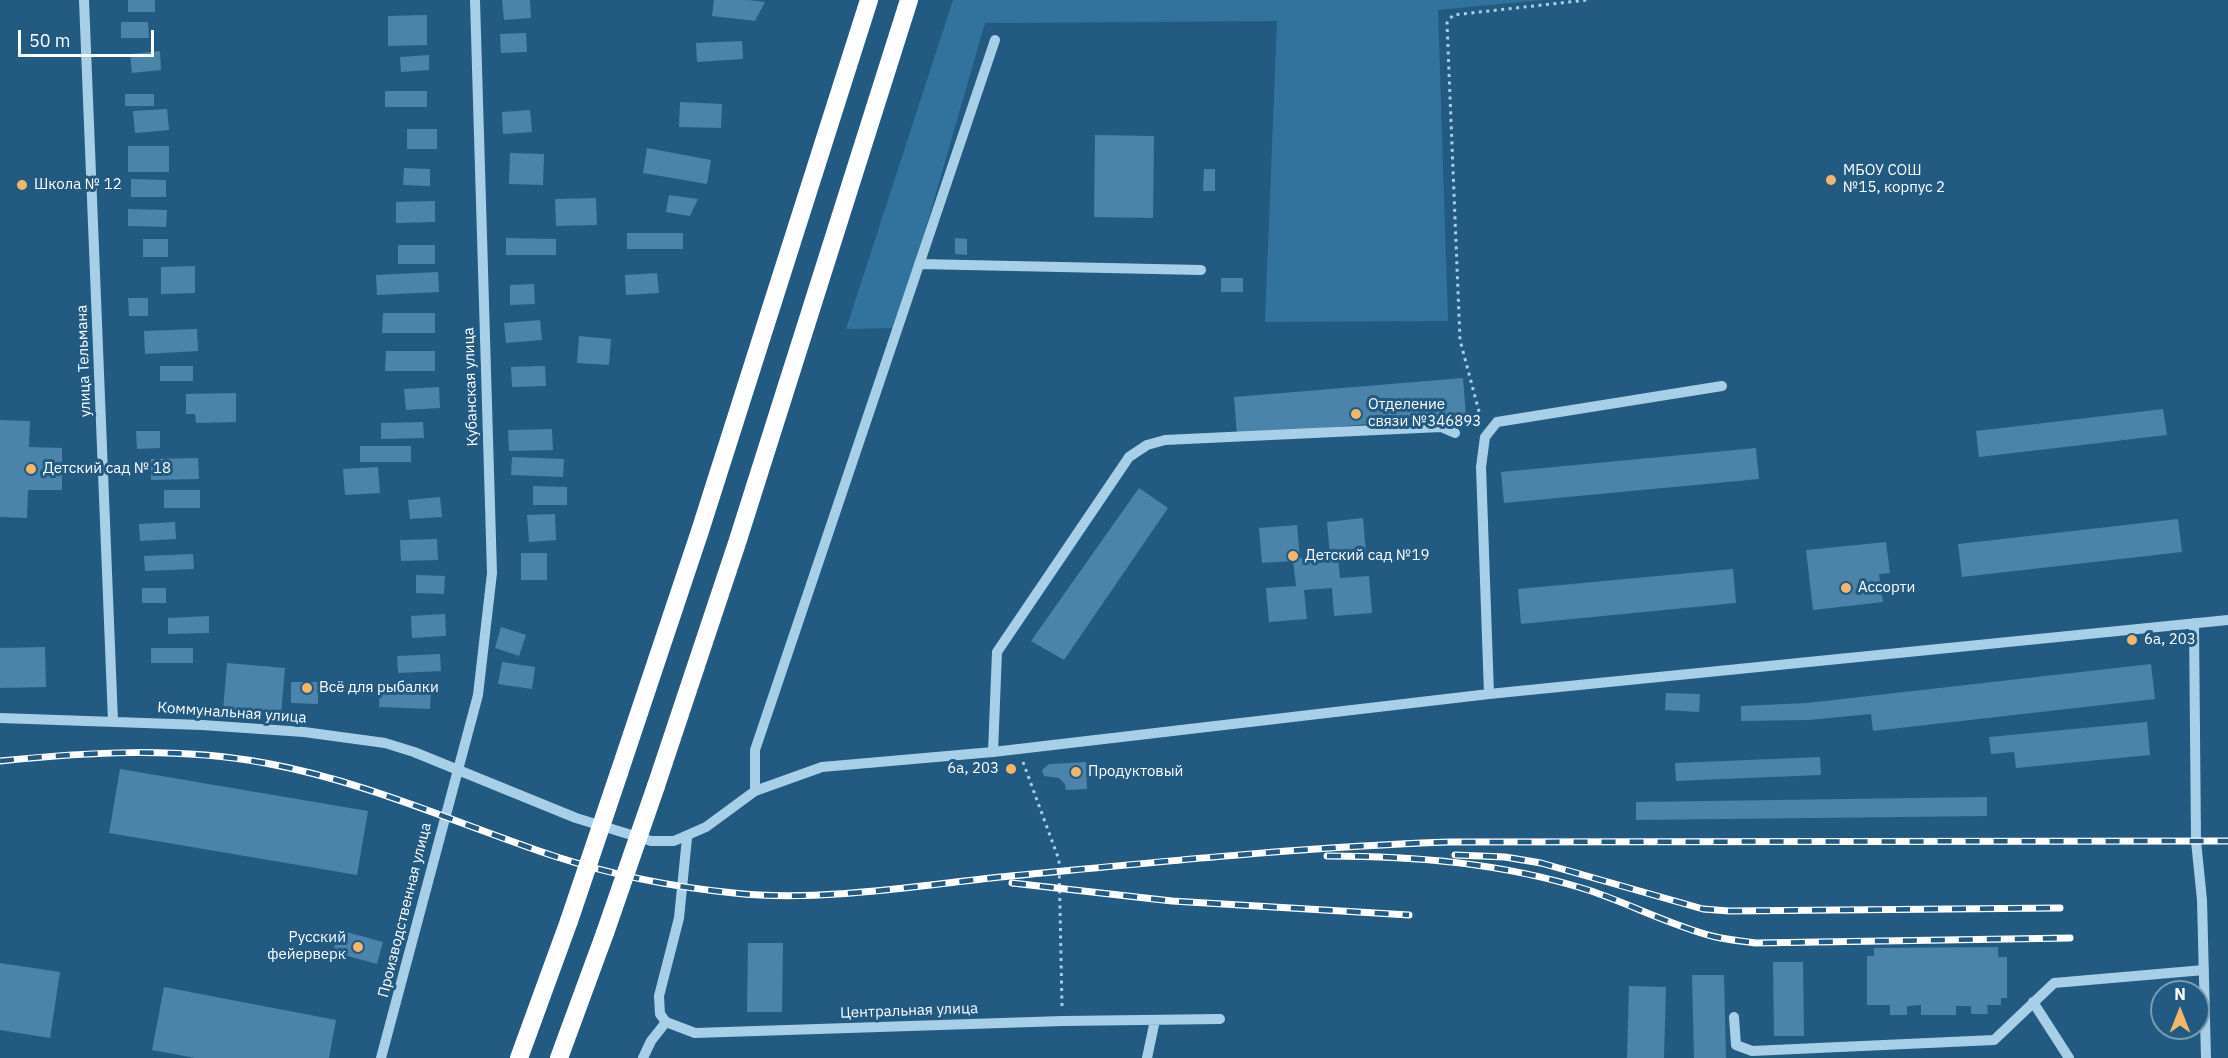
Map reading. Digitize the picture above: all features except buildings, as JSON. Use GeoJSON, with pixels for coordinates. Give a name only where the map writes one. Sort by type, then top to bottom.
{"type":"FeatureCollection","features":[{"type":"Feature","properties":{"kind":"highway"},"geometry":{"type":"LineString","coordinates":[[519,1058],[620,773],[700,531],[869,0]]}},
{"type":"Feature","properties":{"kind":"highway"},"geometry":{"type":"LineString","coordinates":[[559,1058],[656,786],[737,543],[909,0]]}},
{"type":"Feature","properties":{"kind":"street","name":"улица Тельмана"},"geometry":{"type":"LineString","coordinates":[[84,0],[113,721]]}},
{"type":"Feature","properties":{"kind":"street","name":"Кубанская улица"},"geometry":{"type":"LineString","coordinates":[[457,769],[478,695],[492,573],[475,0]]}},
{"type":"Feature","properties":{"kind":"street"},"geometry":{"type":"LineString","coordinates":[[755,791],[755,750],[995,40]]}},
{"type":"Feature","properties":{"kind":"street"},"geometry":{"type":"LineString","coordinates":[[920,264],[965,267],[1201,270]]}},
{"type":"Feature","properties":{"kind":"street"},"geometry":{"type":"LineString","coordinates":[[1489,694],[1481,467],[1485,437],[1497,422],[1722,386]]}},
{"type":"Feature","properties":{"kind":"street"},"geometry":{"type":"LineString","coordinates":[[993,752],[997,652],[1129,457],[1147,445],[1165,440],[1441,427],[1455,433]]}},
{"type":"Feature","properties":{"kind":"street"},"geometry":{"type":"LineString","coordinates":[[644,1058],[651,1041],[666,1023],[660,1014],[659,996],[679,918],[687,838],[755,791],[822,767],[993,752],[1489,694],[2228,620]]}},
{"type":"Feature","properties":{"kind":"street"},"geometry":{"type":"LineString","coordinates":[[2193,623],[2196,841],[2204,970],[2206,1058]]}},
{"type":"Feature","properties":{"kind":"street","name":"Коммунальная улица"},"geometry":{"type":"LineString","coordinates":[[0,718],[113,721],[353,737],[414,752],[576,818],[640,838],[651,841],[674,841],[687,838]]}},
{"type":"Feature","properties":{"kind":"street","name":"Производственная улица"},"geometry":{"type":"LineString","coordinates":[[381,1058],[457,769]]}},
{"type":"Feature","properties":{"kind":"street"},"geometry":{"type":"LineString","coordinates":[[1734,1017],[1736,1045],[1752,1054],[1994,1040],[2054,983],[2204,970]]}},
{"type":"Feature","properties":{"kind":"street"},"geometry":{"type":"LineString","coordinates":[[2033,1002],[2069,1058]]}},
{"type":"Feature","properties":{"kind":"street","name":"Центральная улица"},"geometry":{"type":"LineString","coordinates":[[666,1023],[695,1033],[1063,1021],[1220,1019]]}},
{"type":"Feature","properties":{"kind":"street"},"geometry":{"type":"LineString","coordinates":[[1147,1058],[1155,1020]]}},
{"type":"Feature","properties":{"kind":"path"},"geometry":{"type":"LineString","coordinates":[[1485,437],[1460,340],[1448,23],[1453,15],[1587,0]]}},
{"type":"Feature","properties":{"kind":"path"},"geometry":{"type":"LineString","coordinates":[[1018,749],[1059,860],[1063,1021]]}},
{"type":"Feature","properties":{"kind":"shaded area"},"geometry":{"type":"Polygon","coordinates":[[[953,0],[1542,0],[1438,10],[1448,321],[1265,322],[1277,21],[985,23],[897,328],[846,329],[953,0]]]}},
{"type":"Feature","properties":{"kind":"railway"},"geometry":{"type":"LineString","coordinates":[[0,761],[100,753],[166,753],[265,763],[375,792],[518,844],[598,869],[688,887],[766,895],[799,896],[867,892],[1224,856],[1449,842],[2228,841]]}},
{"type":"Feature","properties":{"kind":"railway"},"geometry":{"type":"LineString","coordinates":[[1455,855],[1505,857],[1541,863],[1703,909],[1729,911],[2060,908]]}},
{"type":"Feature","properties":{"kind":"railway"},"geometry":{"type":"LineString","coordinates":[[1327,856],[1426,860],[1524,873],[1588,890],[1699,932],[1756,943],[2070,938]]}},
{"type":"Feature","properties":{"kind":"railway"},"geometry":{"type":"LineString","coordinates":[[1012,883],[1172,901],[1409,915]]}},
{"type":"Feature","properties":{"kind":"place","name":"МБОУ СОШ №15, корпус 2"},"geometry":{"type":"Point","coordinates":[1831,180]}},
{"type":"Feature","properties":{"kind":"place","name":"Школа № 12"},"geometry":{"type":"Point","coordinates":[22,185]}},
{"type":"Feature","properties":{"kind":"place","name":"Отделение связи №346893"},"geometry":{"type":"Point","coordinates":[1356,414]}},
{"type":"Feature","properties":{"kind":"place","name":"Детский сад № 18"},"geometry":{"type":"Point","coordinates":[31,469]}},
{"type":"Feature","properties":{"kind":"place","name":"Детский сад №19"},"geometry":{"type":"Point","coordinates":[1293,556]}},
{"type":"Feature","properties":{"kind":"place","name":"Ассорти"},"geometry":{"type":"Point","coordinates":[1846,588]}},
{"type":"Feature","properties":{"kind":"place","name":"6а, 203"},"geometry":{"type":"Point","coordinates":[2132,640]}},
{"type":"Feature","properties":{"kind":"place","name":"Всё для рыбалки"},"geometry":{"type":"Point","coordinates":[307,688]}},
{"type":"Feature","properties":{"kind":"place","name":"6a, 203"},"geometry":{"type":"Point","coordinates":[1011,769]}},
{"type":"Feature","properties":{"kind":"place","name":"Продуктовый"},"geometry":{"type":"Point","coordinates":[1076,772]}},
{"type":"Feature","properties":{"kind":"place","name":"Русский фейерверк"},"geometry":{"type":"Point","coordinates":[358,947]}}]}
